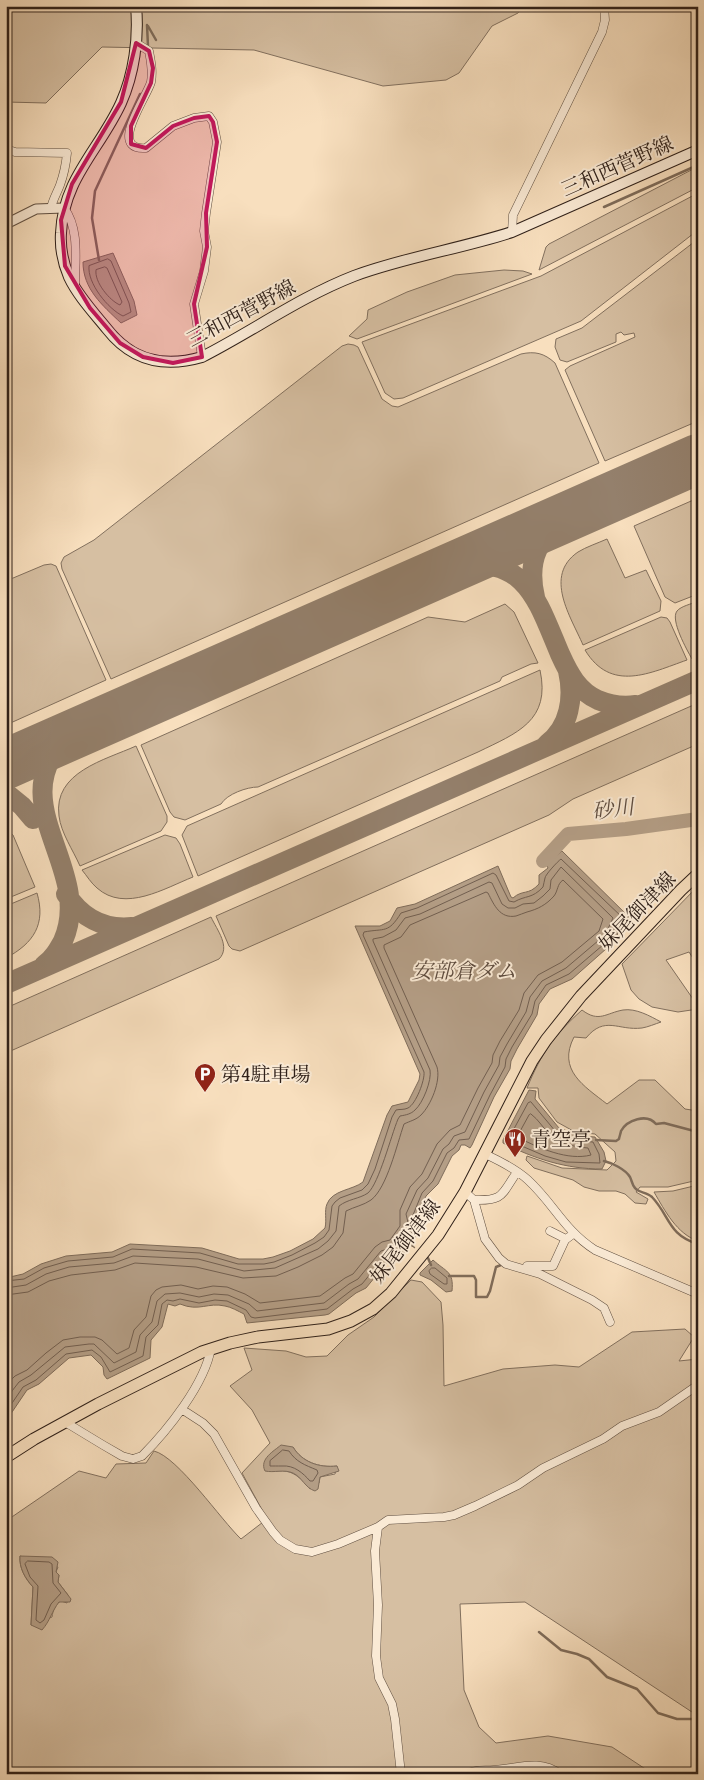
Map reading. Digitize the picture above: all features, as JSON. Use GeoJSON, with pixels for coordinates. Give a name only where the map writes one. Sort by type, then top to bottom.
{"type":"FeatureCollection","features":[{"type":"Feature","properties":{"kind":"main road","name":"三和西菅野線"},"geometry":{"type":"LineString","coordinates":[[136,6],[136,43],[131,74],[122,102],[108,128],[72,184],[64,208],[61,230],[62,254],[75,288],[112,335],[131,351],[143,358],[157,362],[173,363],[202,357],[322,290],[353,276],[386,265],[483,242],[512,232],[698,150]]}},
{"type":"Feature","properties":{"kind":"main road","name":"妹尾御津線"},"geometry":{"type":"LineString","coordinates":[[8,1454],[64,1422],[211,1348],[258,1337],[328,1329],[352,1321],[372,1309],[391,1293],[438,1235],[465,1192],[532,1061],[556,1026],[581,996],[698,874]]}},
{"type":"Feature","properties":{"kind":"street"},"geometry":{"type":"LineString","coordinates":[[512,232],[513,215],[602,32],[605,20],[604,6]]}},
{"type":"Feature","properties":{"kind":"street"},"geometry":{"type":"LineString","coordinates":[[136,43],[149,51],[153,68],[151,82],[130,126],[128,134],[131,144],[136,148],[146,148],[173,126],[194,118],[209,116],[214,122],[217,142],[204,231],[207,247],[204,271],[194,304],[202,357]]}},
{"type":"Feature","properties":{"kind":"street"},"geometry":{"type":"LineString","coordinates":[[6,149],[15,152],[67,153],[65,169],[53,199],[52,208]]}},
{"type":"Feature","properties":{"kind":"street"},"geometry":{"type":"LineString","coordinates":[[6,224],[36,209],[64,208]]}},
{"type":"Feature","properties":{"kind":"street"},"geometry":{"type":"LineString","coordinates":[[485,1154],[528,1180],[570,1236]]}},
{"type":"Feature","properties":{"kind":"street"},"geometry":{"type":"LineString","coordinates":[[474,1200],[491,1201],[499,1197],[517,1172]]}},
{"type":"Feature","properties":{"kind":"street"},"geometry":{"type":"LineString","coordinates":[[465,1192],[474,1200],[485,1239],[498,1258],[506,1264],[553,1266],[570,1236]]}},
{"type":"Feature","properties":{"kind":"street"},"geometry":{"type":"LineString","coordinates":[[550,1231],[570,1236],[595,1250],[698,1294]]}},
{"type":"Feature","properties":{"kind":"street"},"geometry":{"type":"LineString","coordinates":[[519,1266],[540,1274],[592,1300],[604,1308],[610,1322]]}},
{"type":"Feature","properties":{"kind":"street"},"geometry":{"type":"LineString","coordinates":[[64,1422],[110,1449],[133,1459],[142,1456],[183,1410],[209,1360],[211,1348]]}},
{"type":"Feature","properties":{"kind":"street"},"geometry":{"type":"LineString","coordinates":[[183,1410],[204,1423],[214,1434],[256,1508],[272,1532],[280,1540],[295,1549],[312,1552],[338,1544],[378,1527],[388,1520],[444,1517],[475,1506],[518,1485],[543,1468],[603,1439],[622,1426],[658,1412],[698,1385]]}},
{"type":"Feature","properties":{"kind":"street"},"geometry":{"type":"LineString","coordinates":[[378,1527],[375,1551],[378,1605],[376,1656],[379,1678],[392,1704],[396,1719],[401,1774]]}},
{"type":"Feature","properties":{"kind":"street"},"geometry":{"type":"LineString","coordinates":[[467,1774],[475,1770],[495,1770],[525,1765],[542,1766],[555,1770],[560,1774]]}},
{"type":"Feature","properties":{"kind":"highlighted area"},"geometry":{"type":"Polygon","coordinates":[[[136,43],[149,51],[153,68],[151,83],[131,126],[131,144],[146,148],[173,126],[194,118],[209,116],[213,122],[217,142],[206,213],[207,247],[194,304],[202,357],[173,363],[143,357],[120,343],[90,308],[65,266],[61,220],[72,184],[121,102],[136,43]]]}},
{"type":"Feature","properties":{"kind":"shaded area"},"geometry":{"type":"Polygon","coordinates":[[[6,6],[525,6],[518,13],[492,26],[459,73],[446,80],[383,86],[254,50],[102,47],[46,103],[6,102],[6,6]]]}},
{"type":"Feature","properties":{"kind":"shaded area"},"geometry":{"type":"Polygon","coordinates":[[[697,167],[698,187],[539,270],[546,247],[549,244],[697,167]]]}},
{"type":"Feature","properties":{"kind":"shaded area"},"geometry":{"type":"Polygon","coordinates":[[[698,193],[698,230],[581,321],[403,398],[394,399],[385,393],[362,342],[541,276],[698,193]]]}},
{"type":"Feature","properties":{"kind":"shaded area"},"geometry":{"type":"Polygon","coordinates":[[[698,239],[698,421],[605,461],[565,370],[635,337],[634,333],[624,335],[621,332],[616,334],[616,342],[567,362],[560,360],[555,347],[556,339],[582,328],[698,239]]]}},
{"type":"Feature","properties":{"kind":"shaded area"},"geometry":{"type":"Polygon","coordinates":[[[504,270],[523,271],[532,274],[357,339],[349,336],[367,319],[368,310],[407,292],[455,275],[504,270]]]}},
{"type":"Feature","properties":{"kind":"shaded area"},"geometry":{"type":"Polygon","coordinates":[[[348,344],[358,347],[382,399],[392,406],[398,407],[521,354],[535,353],[543,355],[555,363],[599,463],[111,679],[62,569],[61,563],[64,557],[94,540],[342,346],[348,344]]]}},
{"type":"Feature","properties":{"kind":"shaded area"},"geometry":{"type":"Polygon","coordinates":[[[698,498],[698,594],[675,603],[665,597],[634,526],[698,498]]]}},
{"type":"Feature","properties":{"kind":"shaded area"},"geometry":{"type":"Polygon","coordinates":[[[607,539],[625,578],[646,570],[661,601],[660,611],[583,645],[563,597],[562,573],[568,562],[578,552],[607,539]]]}},
{"type":"Feature","properties":{"kind":"shaded area"},"geometry":{"type":"Polygon","coordinates":[[[51,564],[56,566],[106,680],[6,725],[6,581],[44,565],[51,564]]]}},
{"type":"Feature","properties":{"kind":"shaded area"},"geometry":{"type":"Polygon","coordinates":[[[698,601],[698,657],[692,659],[677,628],[675,615],[681,608],[698,601]]]}},
{"type":"Feature","properties":{"kind":"shaded area"},"geometry":{"type":"Polygon","coordinates":[[[505,604],[514,612],[538,663],[531,664],[502,677],[500,681],[258,787],[238,792],[228,797],[221,804],[185,820],[174,817],[170,812],[141,745],[428,617],[465,622],[505,604]]]}},
{"type":"Feature","properties":{"kind":"shaded area"},"geometry":{"type":"Polygon","coordinates":[[[661,617],[667,618],[670,622],[687,660],[645,674],[619,675],[607,672],[595,663],[585,650],[661,617]]]}},
{"type":"Feature","properties":{"kind":"shaded area"},"geometry":{"type":"Polygon","coordinates":[[[540,670],[542,687],[540,702],[536,713],[518,731],[478,752],[198,876],[182,835],[187,826],[540,670]]]}},
{"type":"Feature","properties":{"kind":"shaded area"},"geometry":{"type":"Polygon","coordinates":[[[698,703],[698,744],[573,799],[549,815],[240,951],[229,946],[216,916],[698,703]]]}},
{"type":"Feature","properties":{"kind":"shaded area"},"geometry":{"type":"Polygon","coordinates":[[[136,746],[167,816],[167,822],[161,831],[80,866],[60,822],[59,801],[64,788],[73,778],[96,763],[136,746]]]}},
{"type":"Feature","properties":{"kind":"shaded area"},"geometry":{"type":"Polygon","coordinates":[[[6,828],[13,835],[35,887],[6,899],[6,828]]]}},
{"type":"Feature","properties":{"kind":"shaded area"},"geometry":{"type":"Polygon","coordinates":[[[165,835],[176,838],[180,844],[193,877],[145,896],[120,898],[108,895],[97,888],[82,870],[165,835]]]}},
{"type":"Feature","properties":{"kind":"shaded area"},"geometry":{"type":"Polygon","coordinates":[[[698,886],[698,966],[689,952],[666,960],[693,999],[698,999],[698,1009],[678,1012],[652,1007],[639,999],[631,990],[622,964],[698,886]]]}},
{"type":"Feature","properties":{"kind":"shaded area"},"geometry":{"type":"Polygon","coordinates":[[[37,893],[40,914],[35,932],[24,946],[6,958],[6,906],[37,893]]]}},
{"type":"Feature","properties":{"kind":"shaded area"},"geometry":{"type":"Polygon","coordinates":[[[211,917],[222,938],[224,949],[219,959],[6,1053],[6,1008],[211,917]]]}},
{"type":"Feature","properties":{"kind":"shaded area"},"geometry":{"type":"Polygon","coordinates":[[[582,1010],[598,1017],[623,1010],[633,1010],[661,1022],[642,1028],[612,1025],[599,1027],[586,1038],[574,1037],[569,1059],[571,1068],[582,1084],[607,1104],[639,1080],[655,1080],[685,1109],[698,1111],[698,1180],[668,1187],[640,1187],[636,1192],[648,1199],[646,1204],[635,1203],[625,1194],[584,1187],[573,1180],[534,1168],[526,1160],[527,1156],[562,1168],[607,1170],[616,1161],[615,1152],[595,1134],[575,1132],[557,1122],[539,1098],[538,1088],[527,1088],[549,1046],[582,1010]]]}},
{"type":"Feature","properties":{"kind":"shaded area"},"geometry":{"type":"Polygon","coordinates":[[[698,1185],[698,1241],[691,1238],[678,1227],[667,1214],[654,1192],[673,1191],[698,1185]]]}},
{"type":"Feature","properties":{"kind":"shaded area"},"geometry":{"type":"Polygon","coordinates":[[[411,1280],[422,1282],[441,1302],[444,1386],[503,1369],[555,1365],[579,1367],[632,1332],[685,1329],[694,1337],[679,1361],[698,1359],[698,1716],[525,1602],[460,1604],[464,1690],[479,1727],[496,1743],[548,1736],[612,1747],[653,1774],[6,1774],[6,1521],[79,1471],[106,1478],[116,1464],[146,1463],[154,1451],[164,1456],[187,1476],[241,1539],[267,1519],[242,1473],[270,1443],[252,1410],[230,1386],[252,1370],[244,1348],[286,1351],[306,1357],[327,1356],[348,1335],[374,1317],[411,1280]],[[293,1447],[275,1471],[286,1471],[295,1475],[310,1489],[319,1483],[320,1477],[335,1474],[337,1466],[324,1466],[312,1463],[301,1457],[293,1447]],[[20,1556],[23,1573],[33,1587],[31,1625],[52,1617],[57,1604],[61,1601],[67,1603],[68,1595],[58,1582],[59,1575],[56,1572],[58,1567],[20,1556]]]}},
{"type":"Feature","properties":{"kind":"water"},"geometry":{"type":"Polygon","coordinates":[[[113,253],[134,301],[137,315],[121,323],[95,296],[86,280],[84,272],[83,262],[113,253]]]}},
{"type":"Feature","properties":{"kind":"water","name":"安部倉ダム"},"geometry":{"type":"Polygon","coordinates":[[[562,851],[631,921],[619,930],[615,941],[572,979],[550,989],[539,1004],[537,1015],[511,1061],[510,1069],[494,1097],[472,1145],[470,1148],[461,1145],[459,1150],[452,1156],[438,1184],[426,1196],[417,1216],[423,1227],[411,1243],[415,1248],[410,1245],[398,1261],[389,1260],[366,1288],[325,1315],[247,1323],[244,1314],[235,1309],[219,1305],[193,1307],[168,1304],[162,1327],[151,1340],[150,1358],[107,1379],[104,1375],[103,1367],[91,1355],[69,1358],[39,1384],[27,1390],[6,1421],[6,1276],[23,1274],[41,1264],[66,1256],[112,1252],[130,1244],[202,1248],[239,1259],[263,1259],[290,1251],[313,1239],[325,1228],[326,1207],[330,1199],[338,1193],[363,1182],[387,1115],[392,1106],[408,1102],[420,1074],[355,926],[380,926],[390,921],[397,908],[415,904],[498,866],[513,898],[535,888],[539,884],[539,875],[548,868],[546,864],[562,851]]]}},
{"type":"Feature","properties":{"kind":"water"},"geometry":{"type":"Polygon","coordinates":[[[529,1090],[536,1091],[535,1099],[559,1128],[581,1136],[595,1137],[604,1152],[606,1161],[602,1169],[589,1169],[551,1162],[503,1143],[529,1090]]]}},
{"type":"Feature","properties":{"kind":"water"},"geometry":{"type":"Polygon","coordinates":[[[433,1260],[448,1272],[452,1279],[452,1291],[446,1292],[431,1280],[420,1275],[433,1260]]]}},
{"type":"Feature","properties":{"kind":"water"},"geometry":{"type":"Polygon","coordinates":[[[281,1445],[293,1447],[301,1457],[312,1463],[324,1466],[337,1466],[339,1471],[320,1477],[318,1489],[315,1491],[293,1473],[265,1471],[264,1463],[266,1459],[281,1445]]]}},
{"type":"Feature","properties":{"kind":"water"},"geometry":{"type":"Polygon","coordinates":[[[20,1556],[52,1557],[58,1562],[56,1572],[59,1575],[58,1582],[71,1599],[70,1602],[59,1602],[42,1630],[31,1625],[33,1587],[23,1573],[20,1565],[20,1556]]]}},
{"type":"Feature","properties":{"kind":"waterway"},"geometry":{"type":"LineString","coordinates":[[147,25],[148,46]]}},
{"type":"Feature","properties":{"kind":"waterway"},"geometry":{"type":"LineString","coordinates":[[148,26],[156,40]]}},
{"type":"Feature","properties":{"kind":"waterway"},"geometry":{"type":"LineString","coordinates":[[99,260],[92,218],[95,191],[140,94]]}},
{"type":"Feature","properties":{"kind":"waterway"},"geometry":{"type":"LineString","coordinates":[[604,207],[698,165]]}},
{"type":"Feature","properties":{"kind":"waterway","name":"砂川"},"geometry":{"type":"LineString","coordinates":[[543,861],[568,834],[626,829],[698,819]]}},
{"type":"Feature","properties":{"kind":"waterway"},"geometry":{"type":"LineString","coordinates":[[596,1140],[616,1141],[619,1139],[624,1127],[632,1121],[643,1118],[656,1124],[664,1123],[698,1132]]}},
{"type":"Feature","properties":{"kind":"waterway"},"geometry":{"type":"LineString","coordinates":[[604,1161],[625,1171],[630,1177],[633,1186],[637,1190],[648,1194],[658,1204],[675,1230],[681,1236],[698,1244]]}},
{"type":"Feature","properties":{"kind":"waterway"},"geometry":{"type":"LineString","coordinates":[[428,1258],[431,1265]]}},
{"type":"Feature","properties":{"kind":"waterway"},"geometry":{"type":"LineString","coordinates":[[449,1276],[474,1276],[476,1280],[476,1297],[487,1297],[496,1267],[501,1265]]}},
{"type":"Feature","properties":{"kind":"waterway"},"geometry":{"type":"LineString","coordinates":[[539,1632],[561,1650],[589,1659],[607,1677],[637,1689],[658,1713],[677,1719],[698,1719]]}},
{"type":"Feature","properties":{"kind":"taxiway"},"geometry":{"type":"LineString","coordinates":[[535,597],[532,571],[538,550],[550,531],[570,515]]}},
{"type":"Feature","properties":{"kind":"taxiway"},"geometry":{"type":"LineString","coordinates":[[455,567],[479,565],[498,568],[513,575],[526,585],[535,599],[567,668],[580,687],[591,696],[603,702],[621,706],[636,705]]}},
{"type":"Feature","properties":{"kind":"taxiway"},"geometry":{"type":"LineString","coordinates":[[547,744],[561,729],[568,711],[570,701],[568,671]]}},
{"type":"Feature","properties":{"kind":"taxiway"},"geometry":{"type":"LineString","coordinates":[[6,984],[698,680]]}},
{"type":"Feature","properties":{"kind":"taxiway"},"geometry":{"type":"LineString","coordinates":[[44,965],[53,957],[63,941],[70,914],[68,888],[45,812],[43,787],[49,762],[67,737]]}},
{"type":"Feature","properties":{"kind":"taxiway"},"geometry":{"type":"LineString","coordinates":[[6,793],[22,806],[33,819]]}},
{"type":"Feature","properties":{"kind":"taxiway"},"geometry":{"type":"LineString","coordinates":[[66,894],[79,909],[94,920],[112,926],[132,927]]}},
{"type":"Feature","properties":{"kind":"runway"},"geometry":{"type":"LineString","coordinates":[[6,764],[698,459]]}},
{"type":"Feature","properties":{"kind":"place","name":"第4駐車場"},"geometry":{"type":"Point","coordinates":[205,1093]}},
{"type":"Feature","properties":{"kind":"place","name":"青空亭"},"geometry":{"type":"Point","coordinates":[515,1158]}}]}
